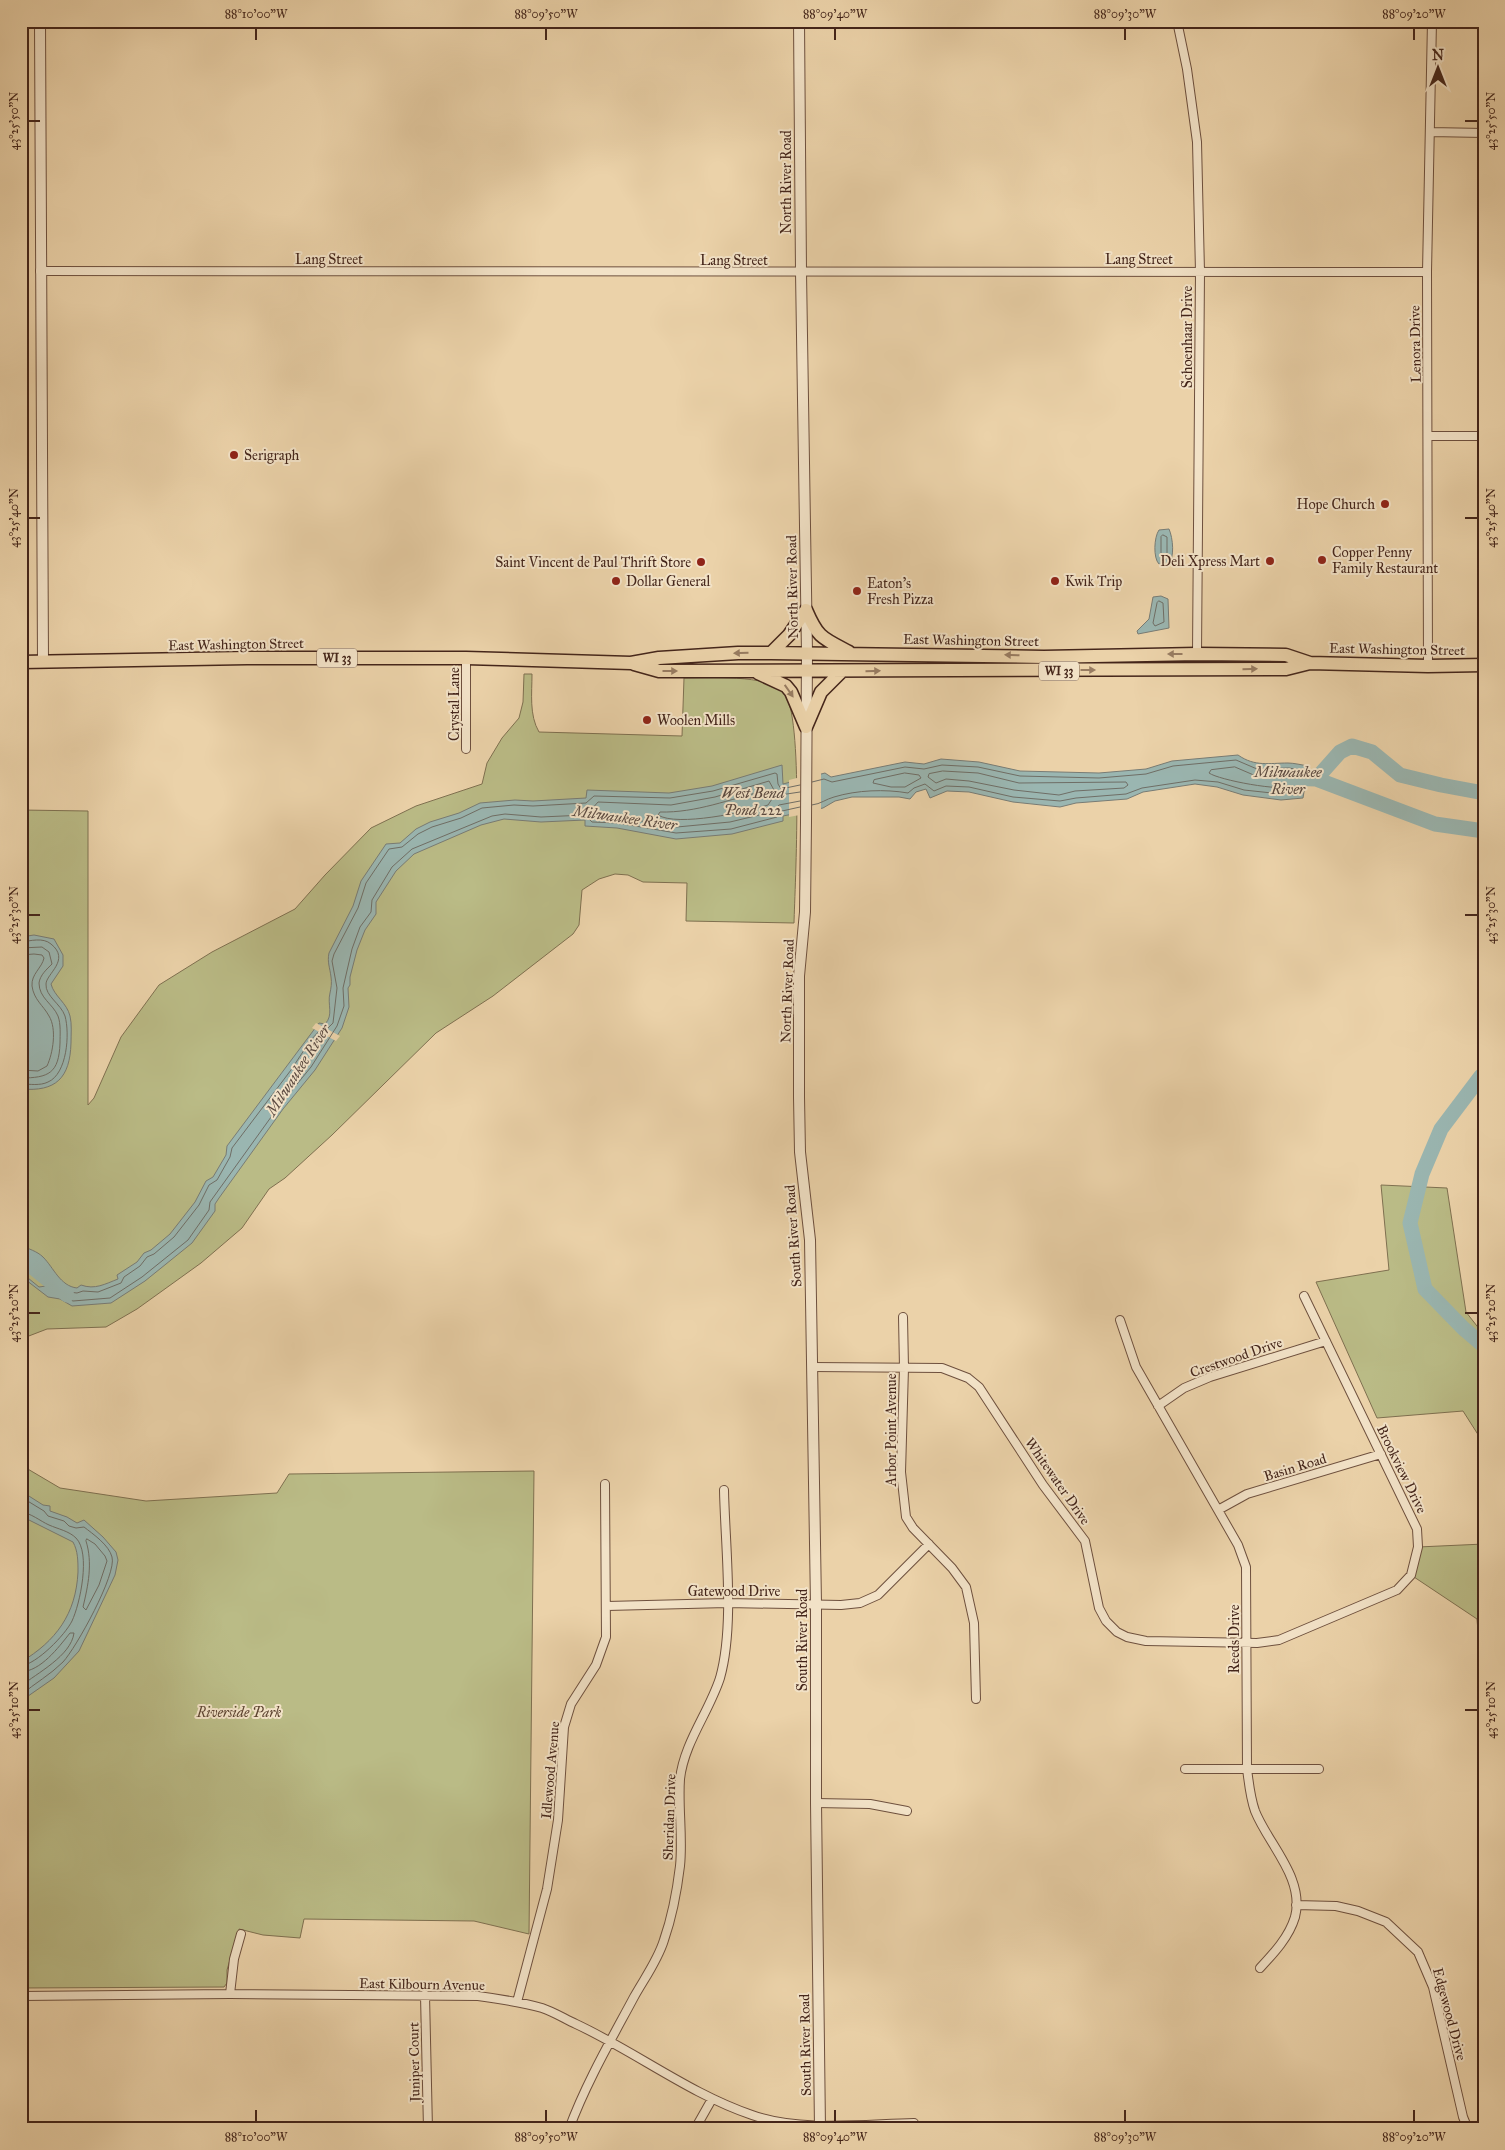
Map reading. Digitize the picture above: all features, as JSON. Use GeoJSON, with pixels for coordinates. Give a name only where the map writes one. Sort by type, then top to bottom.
{"type":"FeatureCollection","features":[{"type":"Feature","properties":{"kind":"main road"},"geometry":{"type":"LineString","coordinates":[[771,652],[789,635],[806,610]]}},
{"type":"Feature","properties":{"kind":"main road"},"geometry":{"type":"LineString","coordinates":[[806,610],[814,630],[823,638],[851,653]]}},
{"type":"Feature","properties":{"kind":"main road","name":"East Washington Street"},"geometry":{"type":"LineString","coordinates":[[21,662],[247,658],[466,658],[631,663],[661,658],[738,652],[771,652],[1044,656],[1286,655],[1310,663]]}},
{"type":"Feature","properties":{"kind":"main road","name":"East Washington Street"},"geometry":{"type":"LineString","coordinates":[[631,663],[659,671],[1286,668],[1310,663],[1428,666],[1484,665]]}},
{"type":"Feature","properties":{"kind":"main road"},"geometry":{"type":"LineString","coordinates":[[756,671],[786,686],[791,692],[806,727]]}},
{"type":"Feature","properties":{"kind":"main road"},"geometry":{"type":"LineString","coordinates":[[806,727],[821,692],[842,671]]}},
{"type":"Feature","properties":{"kind":"street"},"geometry":{"type":"LineString","coordinates":[[40,21],[43,662]]}},
{"type":"Feature","properties":{"kind":"street","name":"North River Road"},"geometry":{"type":"LineString","coordinates":[[799,21],[807,653],[804,912],[799,976],[800,1152]]}},
{"type":"Feature","properties":{"kind":"street","name":"Schoenhaar Drive"},"geometry":{"type":"LineString","coordinates":[[1177,21],[1187,69],[1197,142],[1200,272],[1197,654]]}},
{"type":"Feature","properties":{"kind":"street","name":"Lenora Drive"},"geometry":{"type":"LineString","coordinates":[[1428,666],[1429,436],[1427,272],[1432,21]]}},
{"type":"Feature","properties":{"kind":"street"},"geometry":{"type":"LineString","coordinates":[[1430,132],[1484,133]]}},
{"type":"Feature","properties":{"kind":"street","name":"Lang Street"},"geometry":{"type":"LineString","coordinates":[[40,271],[1427,272]]}},
{"type":"Feature","properties":{"kind":"street"},"geometry":{"type":"LineString","coordinates":[[1429,436],[1484,436]]}},
{"type":"Feature","properties":{"kind":"street","name":"Crystal Lane"},"geometry":{"type":"LineString","coordinates":[[466,658],[466,750]]}},
{"type":"Feature","properties":{"kind":"street","name":"South River Road"},"geometry":{"type":"LineString","coordinates":[[800,1152],[810,1240],[816,1604],[816,1803],[820,2127]]}},
{"type":"Feature","properties":{"kind":"street","name":"Brookview Drive"},"geometry":{"type":"LineString","coordinates":[[1246,1643],[1279,1640],[1397,1590],[1411,1575],[1418,1547],[1417,1529],[1304,1296]]}},
{"type":"Feature","properties":{"kind":"street","name":"Arbor Point Avenue"},"geometry":{"type":"LineString","coordinates":[[903,1317],[904,1368],[901,1472],[906,1517],[912,1528],[952,1568],[966,1587],[974,1623],[976,1700]]}},
{"type":"Feature","properties":{"kind":"street","name":"Reeds Drive"},"geometry":{"type":"LineString","coordinates":[[1120,1320],[1136,1367],[1238,1545],[1246,1567],[1247,1769],[1250,1794],[1256,1812],[1292,1879],[1296,1904],[1295,1917],[1287,1934],[1276,1951],[1260,1968]]}},
{"type":"Feature","properties":{"kind":"street","name":"Crestwood Drive"},"geometry":{"type":"LineString","coordinates":[[1158,1406],[1184,1388],[1210,1377],[1326,1341]]}},
{"type":"Feature","properties":{"kind":"street","name":"Whitewater Drive"},"geometry":{"type":"LineString","coordinates":[[812,1367],[942,1368],[968,1378],[979,1388],[1043,1485],[1085,1541],[1099,1608],[1106,1621],[1117,1632],[1127,1637],[1146,1641],[1246,1643]]}},
{"type":"Feature","properties":{"kind":"street","name":"Basin Road"},"geometry":{"type":"LineString","coordinates":[[1218,1510],[1247,1494],[1381,1454]]}},
{"type":"Feature","properties":{"kind":"street","name":"Idlewood Avenue"},"geometry":{"type":"LineString","coordinates":[[517,2002],[547,1889],[558,1820],[564,1727],[571,1704],[596,1665],[606,1637],[605,1484]]}},
{"type":"Feature","properties":{"kind":"street","name":"Sheridan Drive"},"geometry":{"type":"LineString","coordinates":[[569,2129],[578,2105],[610,2040],[664,1942],[674,1903],[680,1865],[680,1779],[686,1753],[711,1701],[720,1677],[726,1647],[727,1603],[724,1490]]}},
{"type":"Feature","properties":{"kind":"street","name":"Gatewood Drive"},"geometry":{"type":"LineString","coordinates":[[606,1606],[727,1603],[860,1603],[878,1595],[929,1544]]}},
{"type":"Feature","properties":{"kind":"street"},"geometry":{"type":"LineString","coordinates":[[1185,1769],[1319,1769]]}},
{"type":"Feature","properties":{"kind":"street"},"geometry":{"type":"LineString","coordinates":[[816,1803],[870,1804],[907,1811]]}},
{"type":"Feature","properties":{"kind":"street","name":"Edgewood Drive"},"geometry":{"type":"LineString","coordinates":[[1296,1904],[1336,1906],[1358,1911],[1386,1922],[1418,1952],[1433,1987],[1463,2117],[1468,2129]]}},
{"type":"Feature","properties":{"kind":"street"},"geometry":{"type":"LineString","coordinates":[[230,1994],[234,1959],[241,1934]]}},
{"type":"Feature","properties":{"kind":"street","name":"East Kilbourn Avenue"},"geometry":{"type":"LineString","coordinates":[[21,1996],[230,1994],[478,1996],[517,2002],[543,2009],[610,2040],[712,2099],[753,2116],[784,2123],[820,2127],[914,2123]]}},
{"type":"Feature","properties":{"kind":"street","name":"Juniper Court"},"geometry":{"type":"LineString","coordinates":[[425,1995],[428,2129]]}},
{"type":"Feature","properties":{"kind":"street"},"geometry":{"type":"LineString","coordinates":[[695,2129],[712,2099]]}},
{"type":"Feature","properties":{"kind":"green space"},"geometry":{"type":"Polygon","coordinates":[[[524,674],[532,674],[532,711],[539,732],[682,736],[684,678],[737,678],[752,680],[776,686],[784,692],[790,707],[796,766],[797,840],[794,923],[686,921],[687,883],[643,882],[628,875],[615,874],[599,879],[582,890],[579,925],[573,934],[493,996],[436,1033],[332,1135],[285,1178],[269,1189],[242,1228],[201,1263],[137,1309],[106,1327],[47,1329],[21,1339],[21,810],[88,811],[88,1105],[94,1098],[121,1037],[159,985],[212,952],[295,909],[371,828],[416,806],[482,784],[487,763],[502,738],[519,718],[523,702],[524,674]]]}},
{"type":"Feature","properties":{"kind":"green space"},"geometry":{"type":"Polygon","coordinates":[[[1381,1185],[1447,1188],[1466,1312],[1484,1335],[1484,1444],[1463,1411],[1377,1418],[1316,1282],[1389,1270],[1381,1185]]]}},
{"type":"Feature","properties":{"kind":"green space","name":"Riverside Park"},"geometry":{"type":"Polygon","coordinates":[[[21,1465],[60,1488],[146,1501],[277,1493],[289,1474],[534,1471],[529,1934],[474,1921],[304,1919],[300,1938],[263,1935],[239,1929],[227,1970],[227,1983],[224,1987],[21,1988],[21,1465]]]}},
{"type":"Feature","properties":{"kind":"green space"},"geometry":{"type":"Polygon","coordinates":[[[1484,1544],[1484,1706],[1477,1619],[1411,1575],[1418,1547],[1484,1544]]]}},
{"type":"Feature","properties":{"kind":"water"},"geometry":{"type":"Polygon","coordinates":[[[1169,529],[1172,537],[1172,558],[1168,565],[1159,564],[1155,552],[1156,537],[1159,530],[1169,529]]]}},
{"type":"Feature","properties":{"kind":"water"},"geometry":{"type":"Polygon","coordinates":[[[1161,596],[1168,599],[1169,628],[1138,634],[1137,631],[1149,619],[1153,597],[1161,596]]]}},
{"type":"Feature","properties":{"kind":"water","name":"West Bend Pond 222"},"geometry":{"type":"Polygon","coordinates":[[[1238,755],[1256,763],[1290,763],[1308,766],[1303,798],[1281,800],[1243,795],[1217,787],[1195,784],[1143,792],[1127,799],[1076,803],[1060,807],[1013,802],[969,792],[947,791],[930,798],[926,789],[916,792],[910,799],[899,797],[852,797],[835,801],[823,808],[783,816],[783,821],[732,834],[676,839],[617,828],[585,826],[585,820],[541,822],[504,819],[481,825],[414,854],[396,871],[376,902],[376,914],[365,930],[357,950],[348,988],[349,1007],[342,1028],[315,1070],[283,1109],[219,1198],[215,1204],[215,1211],[192,1243],[145,1281],[111,1303],[72,1306],[60,1299],[48,1297],[22,1277],[24,1270],[21,1269],[21,1245],[41,1255],[58,1276],[71,1287],[77,1288],[81,1285],[91,1287],[100,1286],[118,1279],[117,1275],[137,1262],[144,1253],[151,1250],[170,1234],[195,1202],[206,1181],[213,1177],[226,1155],[227,1146],[319,1023],[325,1024],[328,1021],[331,983],[328,962],[329,953],[353,906],[361,881],[386,844],[400,843],[416,829],[430,822],[459,813],[480,803],[586,798],[587,790],[669,793],[712,786],[782,765],[783,784],[825,773],[831,777],[905,762],[924,764],[941,759],[979,762],[1020,771],[1099,773],[1146,769],[1172,761],[1238,755]],[[37,1270],[26,1272],[28,1278],[39,1287],[46,1286],[50,1288],[52,1282],[37,1270]]]}},
{"type":"Feature","properties":{"kind":"water"},"geometry":{"type":"Polygon","coordinates":[[[34,935],[54,939],[63,955],[63,966],[51,984],[70,1016],[70,1055],[64,1074],[52,1085],[43,1088],[21,1089],[21,937],[34,935]]]}},
{"type":"Feature","properties":{"kind":"water"},"geometry":{"type":"Polygon","coordinates":[[[21,1491],[43,1505],[50,1506],[50,1511],[77,1523],[84,1520],[116,1552],[118,1560],[115,1575],[79,1651],[54,1678],[21,1701],[21,1662],[44,1645],[62,1625],[73,1601],[78,1560],[73,1542],[21,1516],[21,1491]]]}},
{"type":"Feature","properties":{"kind":"pier"},"geometry":{"type":"Polygon","coordinates":[[[821,772],[821,811],[789,817],[789,780],[821,772]]]}},
{"type":"Feature","properties":{"kind":"pier"},"geometry":{"type":"Polygon","coordinates":[[[316,1023],[340,1036],[336,1041],[312,1028],[316,1023]]]}},
{"type":"Feature","properties":{"kind":"waterway"},"geometry":{"type":"LineString","coordinates":[[1316,779],[1340,752],[1352,746],[1372,752],[1400,775],[1484,793]]}},
{"type":"Feature","properties":{"kind":"waterway","name":"Milwaukee River"},"geometry":{"type":"LineString","coordinates":[[1285,778],[1316,779],[1435,824],[1484,831]]}},
{"type":"Feature","properties":{"kind":"waterway","name":"Milwaukee River"},"geometry":{"type":"LineString","coordinates":[[1484,1075],[1481,1076],[1441,1129],[1422,1174],[1410,1223],[1425,1289],[1463,1328],[1484,1346]]}},
{"type":"Feature","properties":{"kind":"waterway","name":"Milwaukee River"},"geometry":{"type":"LineString","coordinates":[[21,1258],[67,1295]]}},
{"type":"Feature","properties":{"kind":"place","name":"Serigraph"},"geometry":{"type":"Point","coordinates":[234,455]}},
{"type":"Feature","properties":{"kind":"place","name":"Hope Church"},"geometry":{"type":"Point","coordinates":[1385,504]}},
{"type":"Feature","properties":{"kind":"place","name":"Copper Penny Family Restaurant"},"geometry":{"type":"Point","coordinates":[1322,560]}},
{"type":"Feature","properties":{"kind":"place","name":"Deli Xpress Mart"},"geometry":{"type":"Point","coordinates":[1270,561]}},
{"type":"Feature","properties":{"kind":"place","name":"Saint Vincent de Paul Thrift Store"},"geometry":{"type":"Point","coordinates":[701,562]}},
{"type":"Feature","properties":{"kind":"place","name":"Dollar General"},"geometry":{"type":"Point","coordinates":[616,581]}},
{"type":"Feature","properties":{"kind":"place","name":"Kwik Trip"},"geometry":{"type":"Point","coordinates":[1055,581]}},
{"type":"Feature","properties":{"kind":"place","name":"Eaton's Fresh Pizza"},"geometry":{"type":"Point","coordinates":[857,591]}},
{"type":"Feature","properties":{"kind":"place","name":"Woolen Mills"},"geometry":{"type":"Point","coordinates":[647,720]}}]}
